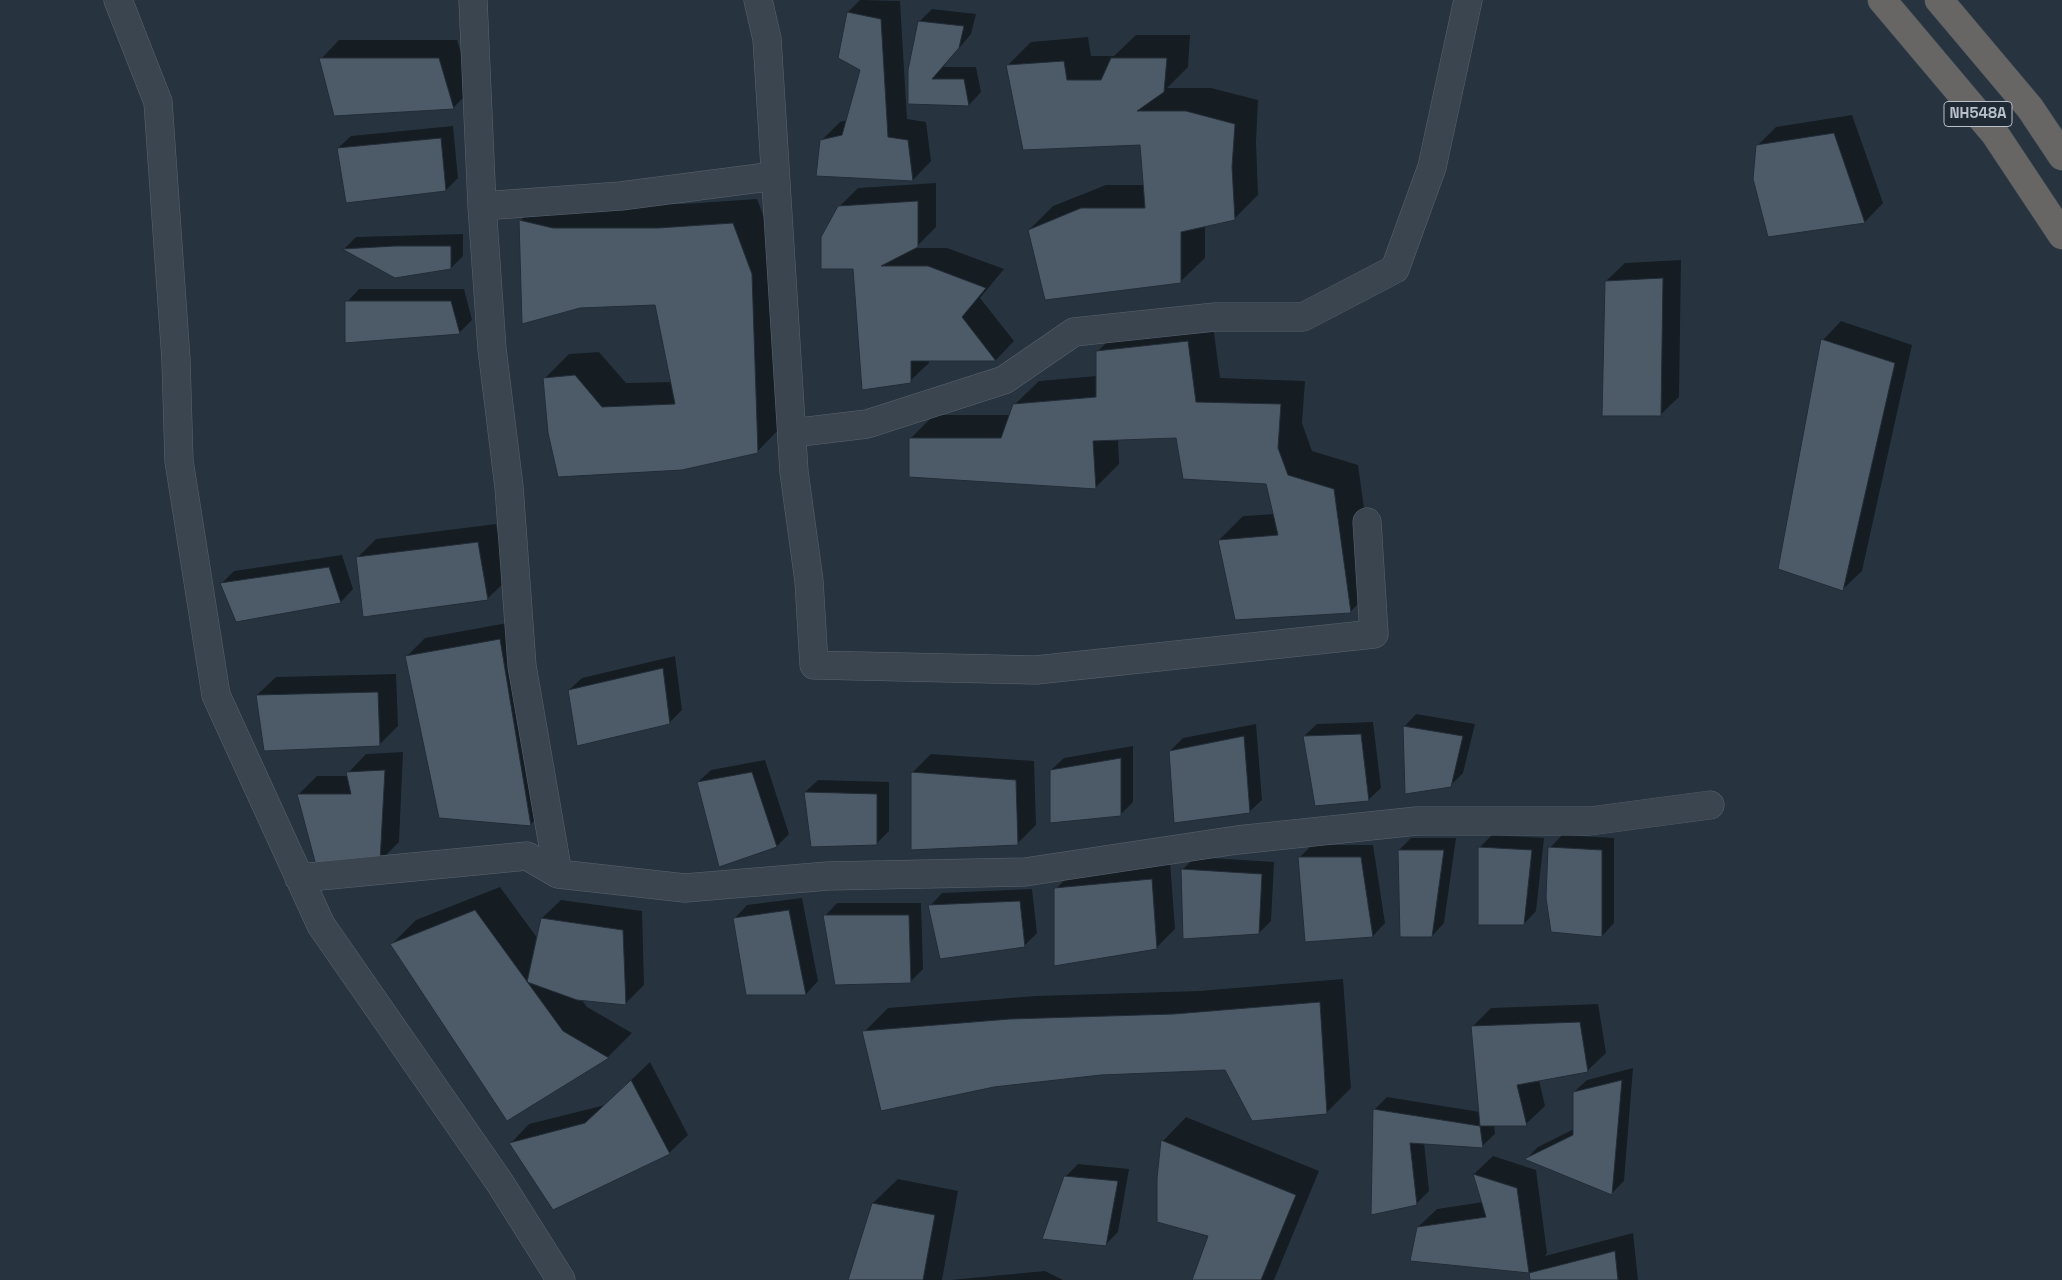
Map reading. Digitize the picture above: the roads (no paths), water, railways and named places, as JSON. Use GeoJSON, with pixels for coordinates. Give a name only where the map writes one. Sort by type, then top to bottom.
{"type":"FeatureCollection","features":[{"type":"Feature","properties":{"kind":"highway","name":"NH548A"},"geometry":{"type":"LineString","coordinates":[[1882,0],[1995,134],[2062,235]]}},
{"type":"Feature","properties":{"kind":"highway","name":"NH548A"},"geometry":{"type":"LineString","coordinates":[[1939,0],[2030,108],[2062,156]]}},
{"type":"Feature","properties":{"kind":"street"},"geometry":{"type":"LineString","coordinates":[[118,0],[158,102],[176,360],[179,461],[216,695],[321,925],[500,1183],[561,1280]]}},
{"type":"Feature","properties":{"kind":"street"},"geometry":{"type":"LineString","coordinates":[[473,0],[482,206],[492,349],[510,487],[522,666],[558,874]]}},
{"type":"Feature","properties":{"kind":"street"},"geometry":{"type":"LineString","coordinates":[[758,0],[768,39],[794,472],[809,581],[814,665],[1036,670],[1374,634],[1367,522]]}},
{"type":"Feature","properties":{"kind":"street"},"geometry":{"type":"LineString","coordinates":[[792,433],[867,424],[1004,380],[1074,332],[1215,317],[1303,317],[1395,269],[1432,167],[1468,0]]}},
{"type":"Feature","properties":{"kind":"street"},"geometry":{"type":"LineString","coordinates":[[482,206],[621,196],[775,176]]}},
{"type":"Feature","properties":{"kind":"street"},"geometry":{"type":"LineString","coordinates":[[299,878],[527,856],[558,874],[684,888],[828,876],[1026,872],[1237,840],[1417,821],[1590,821],[1710,805]]}}]}
